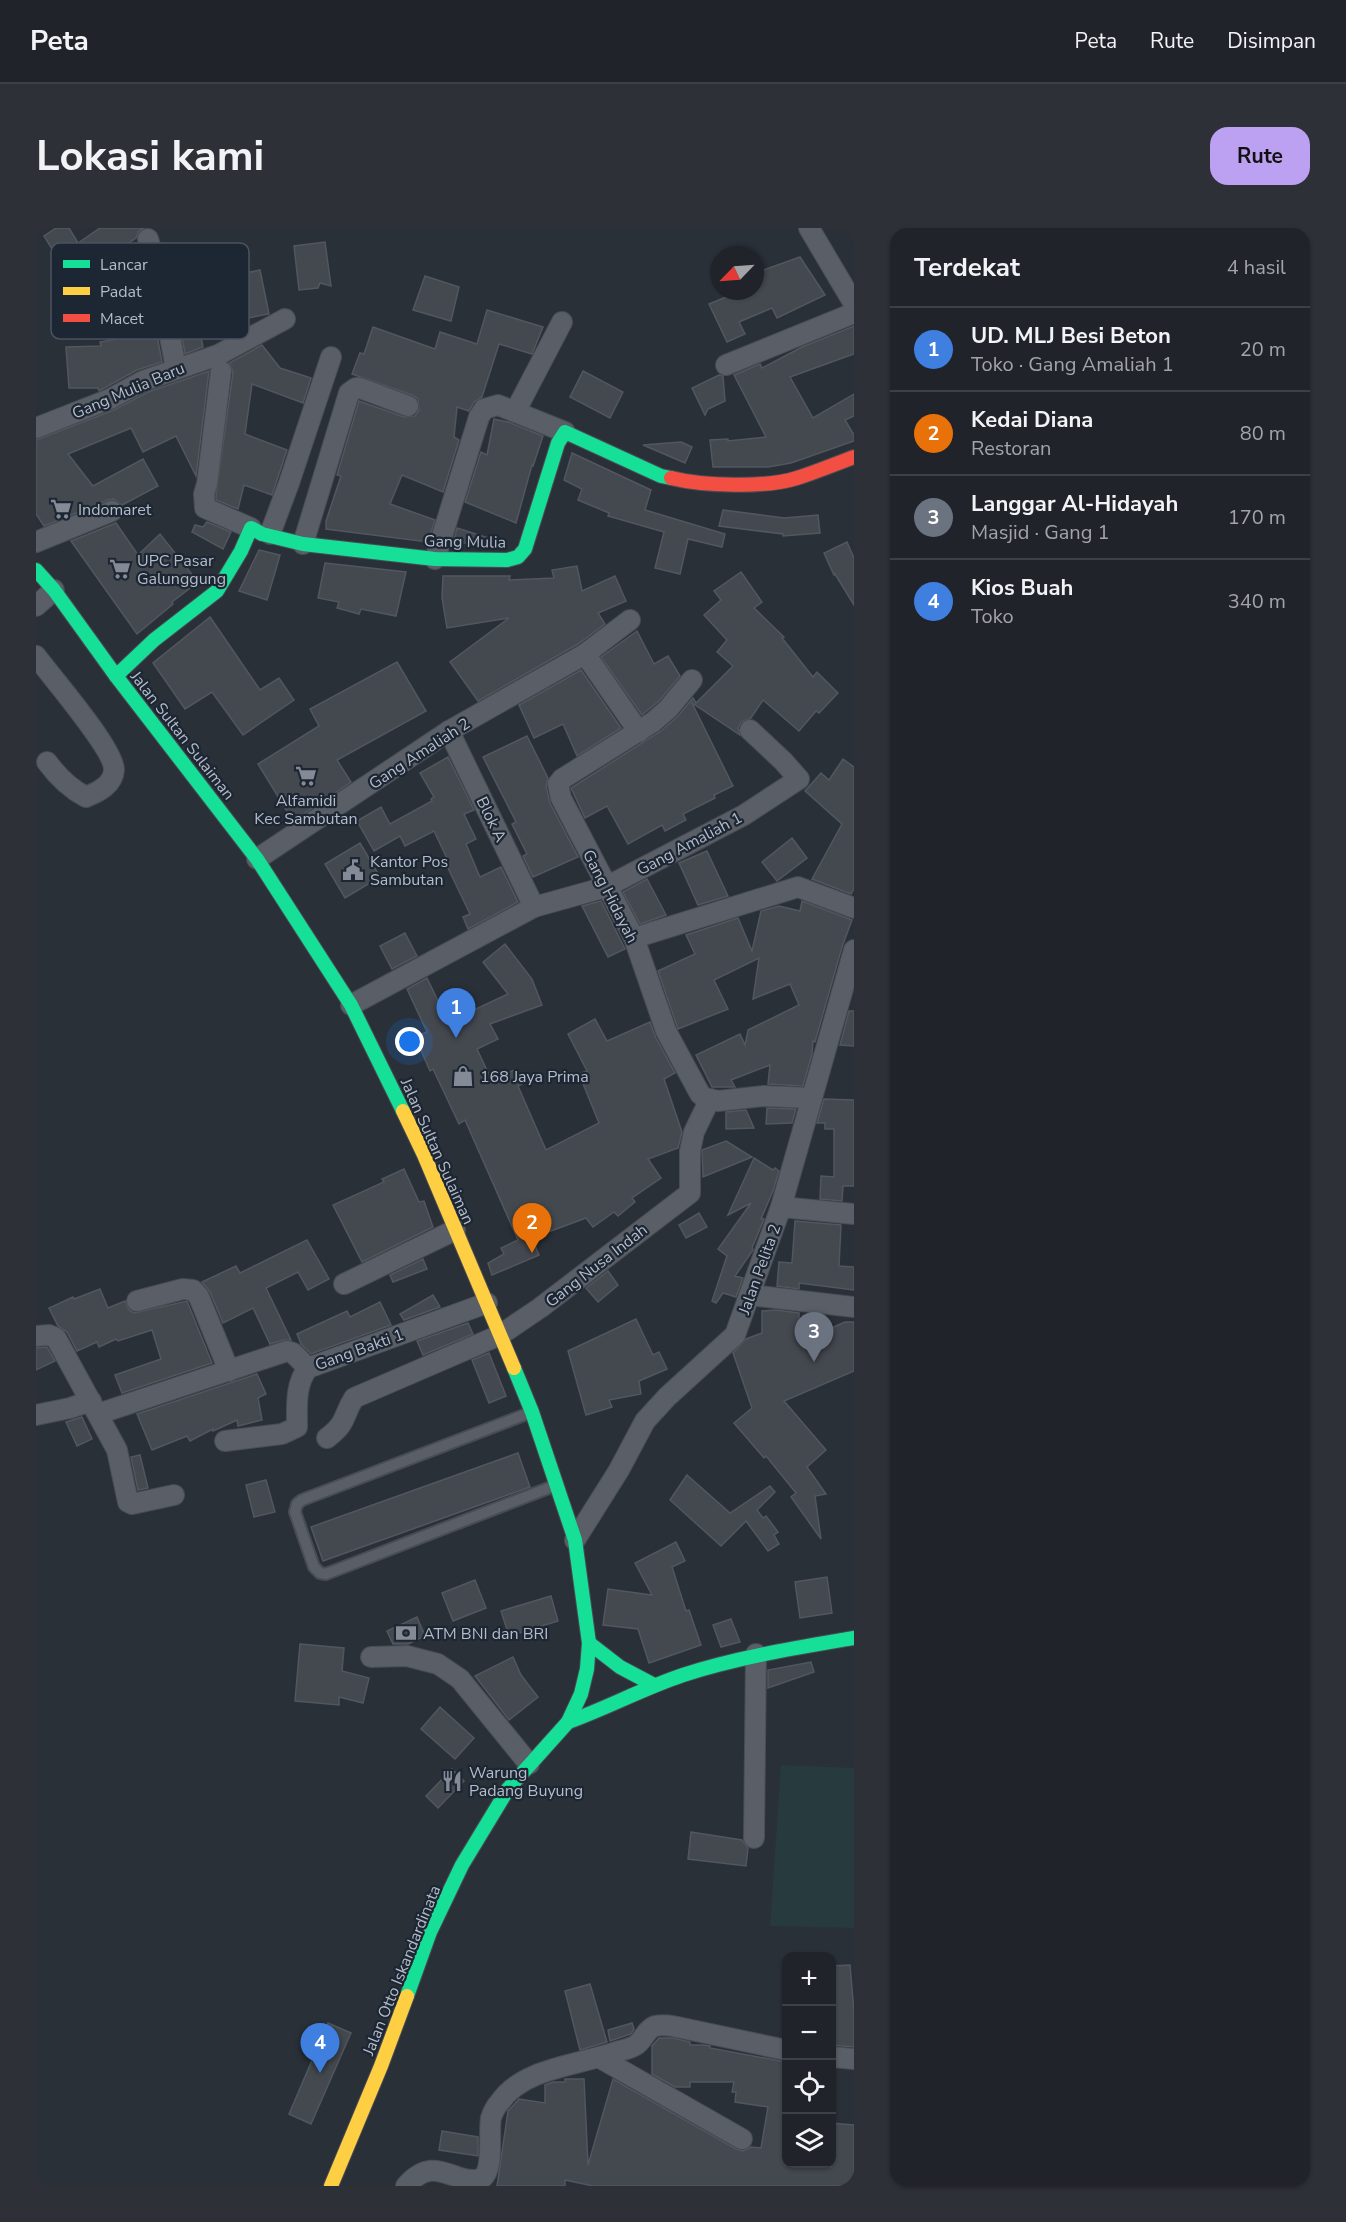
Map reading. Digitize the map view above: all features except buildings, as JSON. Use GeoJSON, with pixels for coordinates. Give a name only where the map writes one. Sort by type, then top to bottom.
{"type":"FeatureCollection","features":[{"type":"Feature","properties":{"kind":"main road","name":"Gang Mulia"},"geometry":{"type":"LineString","coordinates":[[260,531],[303,544],[435,559],[507,560],[518,557],[522,553],[558,443],[565,432]]}},
{"type":"Feature","properties":{"kind":"main road"},"geometry":{"type":"LineString","coordinates":[[565,432],[661,476],[696,484],[769,483],[795,479],[854,457]]}},
{"type":"Feature","properties":{"kind":"main road"},"geometry":{"type":"LineString","coordinates":[[116,676],[154,640],[217,591],[241,551],[260,531]]}},
{"type":"Feature","properties":{"kind":"main road","name":"Jalan Sultan Sulaiman"},"geometry":{"type":"LineString","coordinates":[[36,570],[54,590],[116,676],[257,859],[351,1005],[424,1155],[532,1412],[575,1540],[590,1643],[581,1694],[568,1722]]}},
{"type":"Feature","properties":{"kind":"main road"},"geometry":{"type":"LineString","coordinates":[[568,1722],[616,1704],[654,1685],[681,1675],[756,1654],[854,1638]]}},
{"type":"Feature","properties":{"kind":"main road"},"geometry":{"type":"LineString","coordinates":[[590,1643],[620,1668],[654,1685]]}},
{"type":"Feature","properties":{"kind":"main road","name":"Jalan Otto Iskandardinata"},"geometry":{"type":"LineString","coordinates":[[331,2186],[381,2066],[430,1932],[462,1865],[508,1789],[568,1722]]}},
{"type":"Feature","properties":{"kind":"street"},"geometry":{"type":"LineString","coordinates":[[809,228],[854,304]]}},
{"type":"Feature","properties":{"kind":"street"},"geometry":{"type":"LineString","coordinates":[[148,239],[149,243]]}},
{"type":"Feature","properties":{"kind":"street"},"geometry":{"type":"LineString","coordinates":[[726,364],[854,313]]}},
{"type":"Feature","properties":{"kind":"street","name":"Gang Mulia Baru"},"geometry":{"type":"LineString","coordinates":[[36,428],[110,399],[143,381],[176,369],[220,367],[285,319]]}},
{"type":"Feature","properties":{"kind":"street"},"geometry":{"type":"LineString","coordinates":[[515,412],[562,322]]}},
{"type":"Feature","properties":{"kind":"street"},"geometry":{"type":"LineString","coordinates":[[170,339],[176,369]]}},
{"type":"Feature","properties":{"kind":"street"},"geometry":{"type":"LineString","coordinates":[[220,367],[204,508],[260,531],[289,483],[331,357]]}},
{"type":"Feature","properties":{"kind":"street"},"geometry":{"type":"LineString","coordinates":[[303,544],[349,393],[360,388],[408,406]]}},
{"type":"Feature","properties":{"kind":"street"},"geometry":{"type":"LineString","coordinates":[[435,559],[479,417],[484,409],[498,405],[565,432]]}},
{"type":"Feature","properties":{"kind":"street"},"geometry":{"type":"LineString","coordinates":[[36,542],[112,511]]}},
{"type":"Feature","properties":{"kind":"street"},"geometry":{"type":"LineString","coordinates":[[36,606],[54,590]]}},
{"type":"Feature","properties":{"kind":"street","name":"Gang Amaliah 2"},"geometry":{"type":"LineString","coordinates":[[257,859],[449,731],[585,654],[630,620]]}},
{"type":"Feature","properties":{"kind":"street"},"geometry":{"type":"LineString","coordinates":[[585,654],[639,732]]}},
{"type":"Feature","properties":{"kind":"street"},"geometry":{"type":"LineString","coordinates":[[36,656],[96,734],[114,769],[109,783],[99,792],[86,797],[73,790],[58,777],[46,762]]}},
{"type":"Feature","properties":{"kind":"street","name":"Gang Hidayah"},"geometry":{"type":"LineString","coordinates":[[692,680],[668,709],[639,732],[568,774],[558,784],[561,798],[634,938],[666,1031],[700,1094],[710,1099]]}},
{"type":"Feature","properties":{"kind":"street","name":"Gang Amaliah 1"},"geometry":{"type":"LineString","coordinates":[[351,1005],[534,907],[606,887],[744,814],[799,779],[750,730]]}},
{"type":"Feature","properties":{"kind":"street","name":"Blok A"},"geometry":{"type":"LineString","coordinates":[[449,731],[534,907]]}},
{"type":"Feature","properties":{"kind":"street"},"geometry":{"type":"LineString","coordinates":[[634,938],[798,887],[854,908]]}},
{"type":"Feature","properties":{"kind":"street","name":"Jalan Pelita 2"},"geometry":{"type":"LineString","coordinates":[[575,1540],[619,1470],[645,1421],[667,1397],[735,1335],[781,1207],[854,950]]}},
{"type":"Feature","properties":{"kind":"street"},"geometry":{"type":"LineString","coordinates":[[710,1099],[718,1101],[764,1095],[812,1098]]}},
{"type":"Feature","properties":{"kind":"street","name":"Gang Nusa Indah"},"geometry":{"type":"LineString","coordinates":[[327,1438],[343,1425],[348,1407],[354,1398],[500,1335],[540,1308],[690,1193],[690,1151],[694,1132],[710,1099]]}},
{"type":"Feature","properties":{"kind":"street"},"geometry":{"type":"LineString","coordinates":[[781,1207],[854,1214]]}},
{"type":"Feature","properties":{"kind":"street"},"geometry":{"type":"LineString","coordinates":[[344,1284],[455,1230]]}},
{"type":"Feature","properties":{"kind":"street"},"geometry":{"type":"LineString","coordinates":[[137,1301],[183,1289],[193,1290],[199,1297],[229,1371]]}},
{"type":"Feature","properties":{"kind":"street"},"geometry":{"type":"LineString","coordinates":[[750,1295],[854,1307]]}},
{"type":"Feature","properties":{"kind":"street","name":"Gang Bakti 1"},"geometry":{"type":"LineString","coordinates":[[36,1415],[70,1408],[95,1408],[229,1371],[287,1351],[293,1353],[308,1368],[487,1303]]}},
{"type":"Feature","properties":{"kind":"street"},"geometry":{"type":"LineString","coordinates":[[36,1336],[49,1335],[56,1338],[95,1408],[117,1450],[128,1502],[132,1504],[174,1495]]}},
{"type":"Feature","properties":{"kind":"street"},"geometry":{"type":"LineString","coordinates":[[225,1441],[282,1434],[297,1427],[299,1384],[301,1376],[308,1368]]}},
{"type":"Feature","properties":{"kind":"street"},"geometry":{"type":"LineString","coordinates":[[754,1838],[756,1654]]}},
{"type":"Feature","properties":{"kind":"street"},"geometry":{"type":"LineString","coordinates":[[371,1658],[407,1656],[438,1664],[460,1678],[529,1764]]}},
{"type":"Feature","properties":{"kind":"street"},"geometry":{"type":"LineString","coordinates":[[406,2186],[411,2180],[425,2173],[435,2172],[456,2182],[470,2183],[481,2179],[488,2168],[491,2118],[506,2093],[529,2078],[637,2045],[648,2030],[656,2026],[667,2025],[782,2049]]}},
{"type":"Feature","properties":{"kind":"street"},"geometry":{"type":"LineString","coordinates":[[836,2057],[854,2059]]}},
{"type":"Feature","properties":{"kind":"street"},"geometry":{"type":"LineString","coordinates":[[600,2058],[742,2139]]}},
{"type":"Feature","properties":{"kind":"lane"},"geometry":{"type":"LineString","coordinates":[[532,1412],[302,1500],[297,1504],[295,1512],[314,1567],[320,1573],[326,1574],[557,1485]]}},
{"type":"Feature","properties":{"kind":"green space"},"geometry":{"type":"Polygon","coordinates":[[[781,1765],[854,1768],[854,1928],[770,1926],[781,1765]]]}},
{"type":"Feature","properties":{"kind":"traffic: fast"},"geometry":{"type":"LineString","coordinates":[[116,676],[154,640],[217,591],[241,551],[251,528],[262,534],[303,544],[435,559],[507,560],[518,557],[525,549],[558,443],[565,432],[661,476],[671,478]]}},
{"type":"Feature","properties":{"kind":"traffic: fast"},"geometry":{"type":"LineString","coordinates":[[36,570],[54,590],[116,676],[257,859],[351,1005],[403,1111]]}},
{"type":"Feature","properties":{"kind":"traffic: fast"},"geometry":{"type":"LineString","coordinates":[[407,1996],[430,1932],[462,1865],[508,1789],[568,1722],[581,1694],[587,1669],[589,1643],[575,1540],[532,1412],[514,1368]]}},
{"type":"Feature","properties":{"kind":"traffic: fast"},"geometry":{"type":"LineString","coordinates":[[568,1722],[668,1680],[704,1669],[854,1638]]}},
{"type":"Feature","properties":{"kind":"traffic: fast"},"geometry":{"type":"LineString","coordinates":[[589,1643],[620,1667],[654,1685]]}},
{"type":"Feature","properties":{"kind":"traffic: slow"},"geometry":{"type":"LineString","coordinates":[[403,1111],[424,1155],[514,1368]]}},
{"type":"Feature","properties":{"kind":"traffic: slow"},"geometry":{"type":"LineString","coordinates":[[331,2186],[381,2066],[407,1996]]}},
{"type":"Feature","properties":{"kind":"traffic: jam"},"geometry":{"type":"LineString","coordinates":[[671,478],[717,484],[752,485],[797,478],[854,457]]}},
{"type":"Feature","properties":{"kind":"place","name":"Indomaret"},"geometry":{"type":"Point","coordinates":[61,509]}},
{"type":"Feature","properties":{"kind":"place","name":"UPC Pasar Galunggung"},"geometry":{"type":"Point","coordinates":[120,569]}},
{"type":"Feature","properties":{"kind":"place","name":"Alfamidi Kec Sambutan"},"geometry":{"type":"Point","coordinates":[306,776]}},
{"type":"Feature","properties":{"kind":"place","name":"Kantor Pos Sambutan"},"geometry":{"type":"Point","coordinates":[353,870]}},
{"type":"Feature","properties":{"kind":"place","name":"UD. MLJ Besi Beton"},"geometry":{"type":"Point","coordinates":[456,1038]}},
{"type":"Feature","properties":{"kind":"place","name":"168 Jaya Prima"},"geometry":{"type":"Point","coordinates":[463,1076]}},
{"type":"Feature","properties":{"kind":"place","name":"Kedai Diana"},"geometry":{"type":"Point","coordinates":[532,1253]}},
{"type":"Feature","properties":{"kind":"place","name":"Langgar Al-Hidayah"},"geometry":{"type":"Point","coordinates":[814,1362]}},
{"type":"Feature","properties":{"kind":"place","name":"ATM BNI dan BRI"},"geometry":{"type":"Point","coordinates":[406,1633]}},
{"type":"Feature","properties":{"kind":"place","name":"Warung Padang Buyung"},"geometry":{"type":"Point","coordinates":[452,1781]}},
{"type":"Feature","properties":{"kind":"place","name":"Kios Buah"},"geometry":{"type":"Point","coordinates":[320,2073]}}]}
